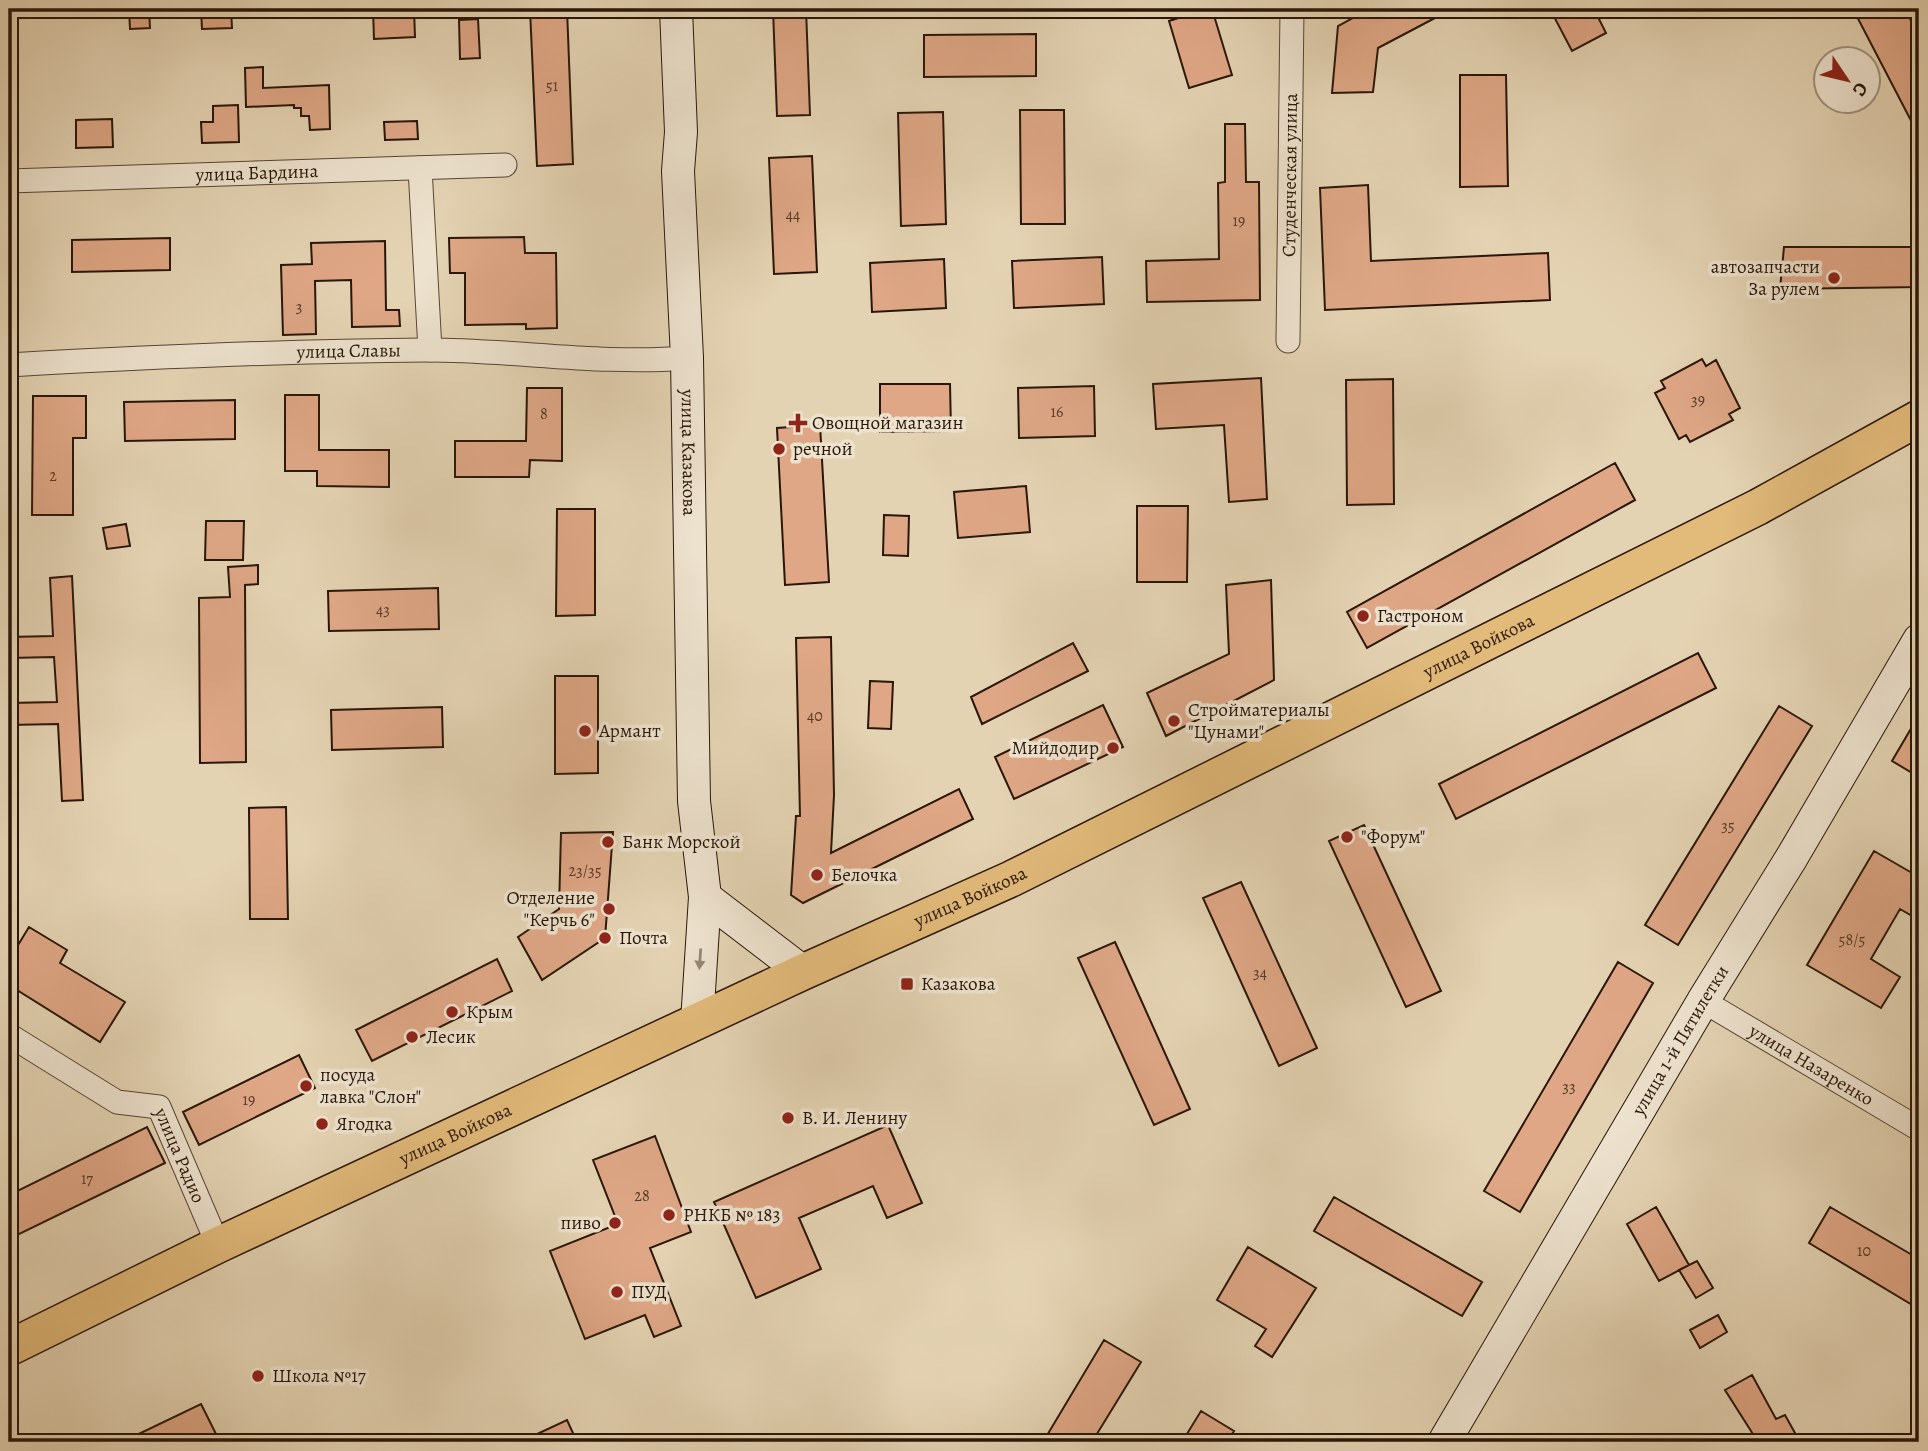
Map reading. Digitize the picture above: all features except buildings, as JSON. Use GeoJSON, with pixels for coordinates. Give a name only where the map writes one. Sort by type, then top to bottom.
{"type":"FeatureCollection","features":[{"type":"Feature","properties":{"kind":"main road","name":"улица Казакова"},"geometry":{"type":"LineString","coordinates":[[676,9],[681,132],[678,172],[687,358],[694,801],[705,897],[697,1021]]}},
{"type":"Feature","properties":{"kind":"main road","name":"улица Войкова"},"geometry":{"type":"LineString","coordinates":[[9,1348],[218,1245],[803,972],[992,888],[1758,507],[1919,418]]}},
{"type":"Feature","properties":{"kind":"main road","name":"улица 1-й Пятилетки"},"geometry":{"type":"LineString","coordinates":[[1444,1442],[1919,640]]}},
{"type":"Feature","properties":{"kind":"main road"},"geometry":{"type":"LineString","coordinates":[[705,897],[803,972]]}},
{"type":"Feature","properties":{"kind":"street","name":"Студенческая улица"},"geometry":{"type":"LineString","coordinates":[[1288,341],[1292,9]]}},
{"type":"Feature","properties":{"kind":"street","name":"улица Бардина"},"geometry":{"type":"LineString","coordinates":[[9,181],[505,165]]}},
{"type":"Feature","properties":{"kind":"street"},"geometry":{"type":"LineString","coordinates":[[419,168],[430,350]]}},
{"type":"Feature","properties":{"kind":"street","name":"улица Славы"},"geometry":{"type":"LineString","coordinates":[[9,365],[103,359],[430,350],[649,361],[687,358]]}},
{"type":"Feature","properties":{"kind":"street","name":"улица Назаренко"},"geometry":{"type":"LineString","coordinates":[[1703,1001],[1919,1129]]}},
{"type":"Feature","properties":{"kind":"street","name":"улица Радио"},"geometry":{"type":"LineString","coordinates":[[9,1034],[117,1102],[159,1107],[218,1245]]}},
{"type":"Feature","properties":{"kind":"place","name":"автозапчасти За рулем"},"geometry":{"type":"Point","coordinates":[1834,278]}},
{"type":"Feature","properties":{"kind":"place","name":"Овощной магазин"},"geometry":{"type":"Point","coordinates":[798,423]}},
{"type":"Feature","properties":{"kind":"place","name":"речной"},"geometry":{"type":"Point","coordinates":[779,449]}},
{"type":"Feature","properties":{"kind":"place","name":"Гастроном"},"geometry":{"type":"Point","coordinates":[1363,616]}},
{"type":"Feature","properties":{"kind":"place","name":"Стройматериалы \"Цунами\""},"geometry":{"type":"Point","coordinates":[1174,721]}},
{"type":"Feature","properties":{"kind":"place","name":"Армант"},"geometry":{"type":"Point","coordinates":[585,731]}},
{"type":"Feature","properties":{"kind":"place","name":"Мийдодир"},"geometry":{"type":"Point","coordinates":[1113,748]}},
{"type":"Feature","properties":{"kind":"place","name":"\"Форум\""},"geometry":{"type":"Point","coordinates":[1347,837]}},
{"type":"Feature","properties":{"kind":"place","name":"Банк Морской"},"geometry":{"type":"Point","coordinates":[608,842]}},
{"type":"Feature","properties":{"kind":"place","name":"Белочка"},"geometry":{"type":"Point","coordinates":[817,875]}},
{"type":"Feature","properties":{"kind":"place","name":"Отделение \"Керчь 6\""},"geometry":{"type":"Point","coordinates":[609,909]}},
{"type":"Feature","properties":{"kind":"place","name":"Почта"},"geometry":{"type":"Point","coordinates":[605,938]}},
{"type":"Feature","properties":{"kind":"place","name":"Казакова"},"geometry":{"type":"Point","coordinates":[907,984]}},
{"type":"Feature","properties":{"kind":"place","name":"Крым"},"geometry":{"type":"Point","coordinates":[452,1012]}},
{"type":"Feature","properties":{"kind":"place","name":"Лесик"},"geometry":{"type":"Point","coordinates":[412,1037]}},
{"type":"Feature","properties":{"kind":"place","name":"посуда лавка \"Слон\""},"geometry":{"type":"Point","coordinates":[306,1086]}},
{"type":"Feature","properties":{"kind":"place","name":"В. И. Ленину"},"geometry":{"type":"Point","coordinates":[788,1118]}},
{"type":"Feature","properties":{"kind":"place","name":"Ягодка"},"geometry":{"type":"Point","coordinates":[322,1124]}},
{"type":"Feature","properties":{"kind":"place","name":"РНКБ № 183"},"geometry":{"type":"Point","coordinates":[669,1215]}},
{"type":"Feature","properties":{"kind":"place","name":"пиво"},"geometry":{"type":"Point","coordinates":[615,1223]}},
{"type":"Feature","properties":{"kind":"place","name":"ПУД"},"geometry":{"type":"Point","coordinates":[617,1292]}},
{"type":"Feature","properties":{"kind":"place","name":"Школа №17"},"geometry":{"type":"Point","coordinates":[258,1376]}}]}
